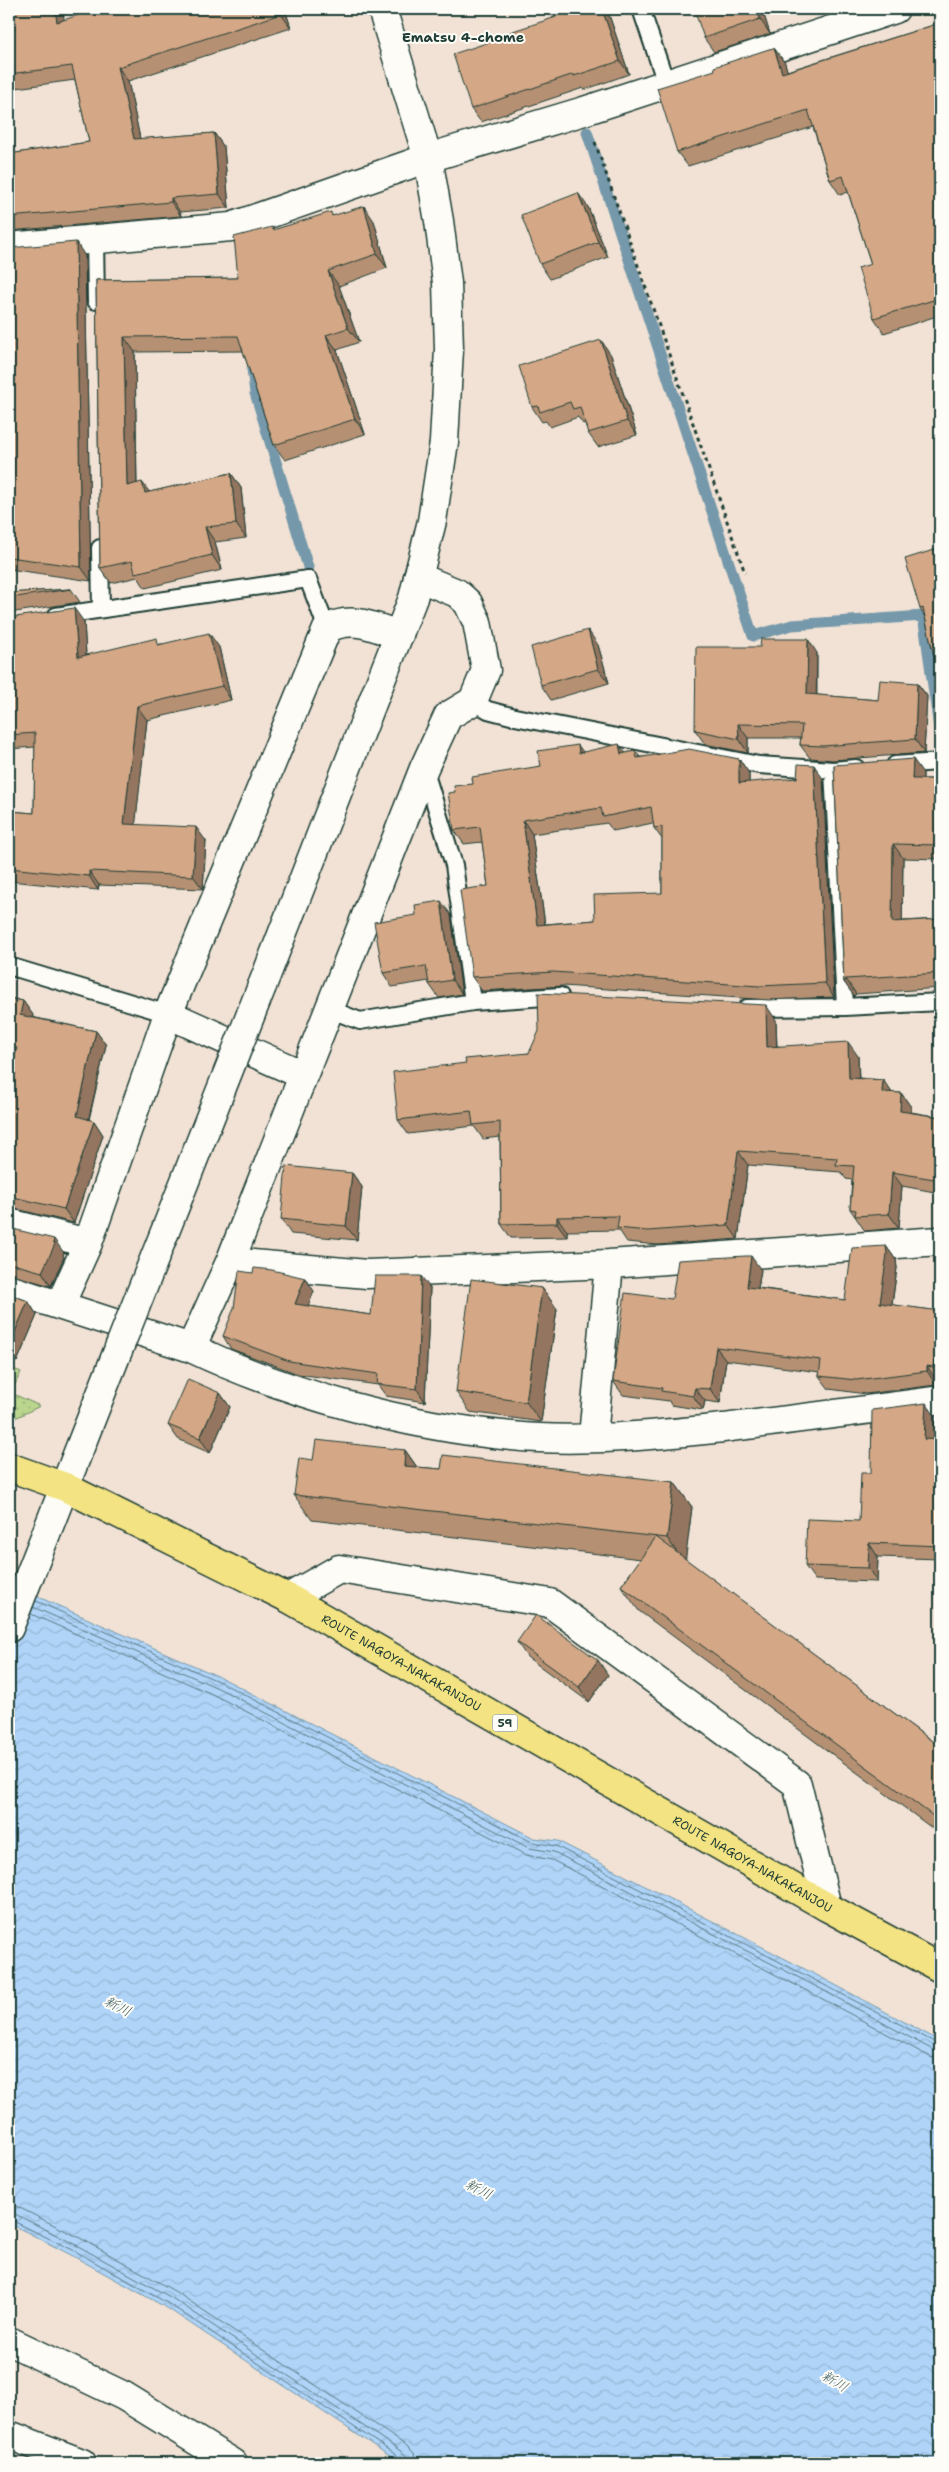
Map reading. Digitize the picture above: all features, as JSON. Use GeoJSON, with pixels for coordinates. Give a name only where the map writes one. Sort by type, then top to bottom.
{"type":"FeatureCollection","features":[{"type":"Feature","properties":{"kind":"main road","name":"ROUTE NAGOYA-NAKAKANJOU"},"geometry":{"type":"LineString","coordinates":[[9,1468],[65,1487],[288,1598],[827,1907],[940,1968]]}},
{"type":"Feature","properties":{"kind":"street"},"geometry":{"type":"LineString","coordinates":[[9,1628],[399,635],[413,598],[432,521],[444,442],[449,363],[447,283],[428,158],[382,9]]}},
{"type":"Feature","properties":{"kind":"street"},"geometry":{"type":"LineString","coordinates":[[9,247],[231,227],[428,158],[584,110],[895,9]]}},
{"type":"Feature","properties":{"kind":"street"},"geometry":{"type":"LineString","coordinates":[[191,1348],[230,1262],[424,768],[448,716],[473,702],[486,670],[477,622],[468,603],[457,593],[418,577]]}},
{"type":"Feature","properties":{"kind":"street"},"geometry":{"type":"LineString","coordinates":[[60,1306],[88,1243],[168,1014],[327,629],[339,622],[359,623],[399,635]]}},
{"type":"Feature","properties":{"kind":"street"},"geometry":{"type":"LineString","coordinates":[[168,1014],[303,1075]]}},
{"type":"Feature","properties":{"kind":"street"},"geometry":{"type":"LineString","coordinates":[[9,1223],[88,1243]]}},
{"type":"Feature","properties":{"kind":"street"},"geometry":{"type":"LineString","coordinates":[[230,1262],[367,1274],[609,1264],[940,1241]]}},
{"type":"Feature","properties":{"kind":"street"},"geometry":{"type":"LineString","coordinates":[[593,1437],[609,1264]]}},
{"type":"Feature","properties":{"kind":"street"},"geometry":{"type":"LineString","coordinates":[[9,1289],[191,1348],[232,1368],[323,1399],[430,1424],[513,1436],[593,1437],[679,1432],[940,1400]]}},
{"type":"Feature","properties":{"kind":"street"},"geometry":{"type":"LineString","coordinates":[[288,1598],[339,1569],[550,1602],[797,1784],[827,1907]]}},
{"type":"Feature","properties":{"kind":"street"},"geometry":{"type":"LineString","coordinates":[[9,2341],[124,2396],[233,2463]]}},
{"type":"Feature","properties":{"kind":"street"},"geometry":{"type":"LineString","coordinates":[[9,2435],[82,2463]]}},
{"type":"Feature","properties":{"kind":"lane"},"geometry":{"type":"LineString","coordinates":[[641,9],[666,83]]}},
{"type":"Feature","properties":{"kind":"lane"},"geometry":{"type":"LineString","coordinates":[[95,238],[96,316]]}},
{"type":"Feature","properties":{"kind":"lane"},"geometry":{"type":"LineString","coordinates":[[100,531],[101,609]]}},
{"type":"Feature","properties":{"kind":"lane"},"geometry":{"type":"LineString","coordinates":[[36,618],[308,579],[327,629]]}},
{"type":"Feature","properties":{"kind":"lane"},"geometry":{"type":"LineString","coordinates":[[473,702],[488,710],[515,717],[759,765],[833,770],[940,762]]}},
{"type":"Feature","properties":{"kind":"lane"},"geometry":{"type":"LineString","coordinates":[[424,768],[454,865],[473,1002]]}},
{"type":"Feature","properties":{"kind":"lane"},"geometry":{"type":"LineString","coordinates":[[833,770],[845,1008]]}},
{"type":"Feature","properties":{"kind":"lane"},"geometry":{"type":"LineString","coordinates":[[9,966],[168,1014]]}},
{"type":"Feature","properties":{"kind":"lane"},"geometry":{"type":"LineString","coordinates":[[329,1009],[360,1021],[473,1002],[572,997]]}},
{"type":"Feature","properties":{"kind":"lane"},"geometry":{"type":"LineString","coordinates":[[730,1007],[769,1010],[845,1008],[940,1002]]}},
{"type":"Feature","properties":{"kind":"path"},"geometry":{"type":"LineString","coordinates":[[551,9],[557,27]]}},
{"type":"Feature","properties":{"kind":"path"},"geometry":{"type":"LineString","coordinates":[[584,110],[745,573]]}},
{"type":"Feature","properties":{"kind":"green space"},"geometry":{"type":"Polygon","coordinates":[[[9,1367],[21,1372],[11,1393],[40,1406],[9,1421],[9,1367]]]}},
{"type":"Feature","properties":{"kind":"water","name":"新川"},"geometry":{"type":"Polygon","coordinates":[[[9,1584],[222,1678],[534,1838],[558,1841],[940,2041],[940,2463],[400,2463],[167,2308],[9,2223],[9,1584]]]}},
{"type":"Feature","properties":{"kind":"building"},"geometry":{"type":"Polygon","coordinates":[[[9,9],[55,9],[57,22],[97,9],[279,9],[281,14],[118,67],[134,139],[214,133],[219,194],[171,198],[171,202],[9,217],[9,154],[89,142],[72,66],[9,74],[9,9]]]}},
{"type":"Feature","properties":{"kind":"building"},"geometry":{"type":"Polygon","coordinates":[[[553,9],[602,9],[620,61],[574,76],[574,74],[471,109],[453,54],[511,35],[510,32],[556,17],[553,9]]]}},
{"type":"Feature","properties":{"kind":"building"},"geometry":{"type":"Polygon","coordinates":[[[694,9],[757,9],[760,19],[704,38],[694,9]]]}},
{"type":"Feature","properties":{"kind":"building"},"geometry":{"type":"Polygon","coordinates":[[[940,23],[940,298],[874,318],[858,268],[871,264],[843,176],[830,180],[808,110],[677,152],[657,88],[715,70],[714,67],[774,48],[782,73],[940,23]]]}},
{"type":"Feature","properties":{"kind":"building"},"geometry":{"type":"Polygon","coordinates":[[[578,193],[598,242],[540,264],[521,215],[578,193]]]}},
{"type":"Feature","properties":{"kind":"building"},"geometry":{"type":"Polygon","coordinates":[[[364,206],[377,254],[328,271],[348,328],[326,335],[355,419],[274,445],[238,336],[124,337],[127,486],[142,482],[145,493],[231,473],[236,524],[205,527],[212,555],[135,573],[132,561],[100,568],[96,280],[238,278],[234,237],[272,227],[273,230],[331,212],[332,216],[364,206]]]}},
{"type":"Feature","properties":{"kind":"building"},"geometry":{"type":"Polygon","coordinates":[[[76,242],[81,567],[9,557],[9,248],[76,242]]]}},
{"type":"Feature","properties":{"kind":"building"},"geometry":{"type":"Polygon","coordinates":[[[601,340],[627,421],[588,433],[580,407],[573,409],[570,402],[540,412],[538,406],[532,407],[519,366],[601,340]]]}},
{"type":"Feature","properties":{"kind":"building"},"geometry":{"type":"Polygon","coordinates":[[[940,548],[940,655],[934,656],[923,608],[920,609],[905,559],[940,548]]]}},
{"type":"Feature","properties":{"kind":"building"},"geometry":{"type":"Polygon","coordinates":[[[71,589],[9,598],[9,593],[71,589]]]}},
{"type":"Feature","properties":{"kind":"building"},"geometry":{"type":"Polygon","coordinates":[[[74,608],[78,657],[157,638],[158,645],[209,633],[222,686],[137,706],[124,824],[196,827],[193,876],[89,871],[89,876],[9,868],[9,811],[34,813],[35,733],[9,735],[9,618],[74,608]]]}},
{"type":"Feature","properties":{"kind":"building"},"geometry":{"type":"Polygon","coordinates":[[[588,630],[598,669],[541,685],[531,647],[588,630]]]}},
{"type":"Feature","properties":{"kind":"building"},"geometry":{"type":"Polygon","coordinates":[[[761,639],[808,639],[807,694],[878,700],[880,680],[917,683],[915,739],[823,746],[800,745],[802,725],[738,724],[739,739],[695,730],[696,647],[760,647],[761,639]]]}},
{"type":"Feature","properties":{"kind":"building"},"geometry":{"type":"Polygon","coordinates":[[[619,744],[621,754],[635,751],[637,758],[689,749],[739,759],[739,783],[797,778],[798,764],[814,765],[825,983],[759,986],[553,972],[472,977],[460,890],[488,886],[480,827],[454,830],[448,793],[455,792],[454,786],[473,784],[472,777],[541,766],[538,751],[578,745],[579,753],[619,744]],[[651,807],[603,817],[601,808],[523,820],[537,925],[595,920],[594,895],[662,893],[662,827],[654,828],[651,807]]]}},
{"type":"Feature","properties":{"kind":"building"},"geometry":{"type":"Polygon","coordinates":[[[913,759],[912,779],[940,779],[940,845],[893,844],[892,922],[940,919],[940,973],[846,979],[844,982],[834,765],[913,759]]]}},
{"type":"Feature","properties":{"kind":"building"},"geometry":{"type":"Polygon","coordinates":[[[441,901],[452,980],[429,984],[426,966],[383,973],[374,922],[416,915],[415,905],[441,901]]]}},
{"type":"Feature","properties":{"kind":"building"},"geometry":{"type":"Polygon","coordinates":[[[538,993],[766,1005],[767,1047],[848,1042],[849,1078],[883,1080],[882,1092],[901,1093],[900,1111],[940,1117],[940,1180],[892,1172],[889,1214],[855,1216],[856,1210],[850,1209],[854,1166],[836,1165],[837,1158],[738,1151],[728,1225],[648,1231],[617,1228],[619,1216],[557,1217],[557,1223],[501,1224],[500,1122],[473,1125],[471,1111],[398,1120],[393,1072],[466,1063],[465,1059],[529,1053],[539,1031],[538,993]]]}},
{"type":"Feature","properties":{"kind":"building"},"geometry":{"type":"Polygon","coordinates":[[[9,998],[23,1001],[20,1015],[96,1031],[77,1116],[94,1121],[64,1209],[9,1196],[9,1101],[15,1072],[11,1072],[17,1048],[9,1046],[9,998]]]}},
{"type":"Feature","properties":{"kind":"building"},"geometry":{"type":"Polygon","coordinates":[[[286,1166],[352,1173],[346,1226],[281,1219],[286,1166]]]}},
{"type":"Feature","properties":{"kind":"building"},"geometry":{"type":"Polygon","coordinates":[[[9,1228],[54,1239],[53,1243],[55,1244],[42,1272],[9,1263],[9,1228]]]}},
{"type":"Feature","properties":{"kind":"building"},"geometry":{"type":"Polygon","coordinates":[[[886,1246],[887,1254],[880,1303],[940,1311],[940,1361],[934,1360],[933,1367],[927,1366],[927,1371],[856,1380],[819,1376],[821,1360],[716,1347],[710,1389],[695,1388],[693,1396],[661,1391],[662,1388],[613,1381],[625,1293],[672,1299],[678,1260],[751,1256],[747,1287],[845,1300],[852,1248],[886,1246]]]}},
{"type":"Feature","properties":{"kind":"building"},"geometry":{"type":"Polygon","coordinates":[[[254,1268],[272,1270],[305,1278],[295,1304],[371,1315],[375,1276],[421,1276],[417,1389],[377,1384],[378,1374],[289,1361],[223,1336],[234,1308],[239,1271],[253,1273],[254,1268]]]}},
{"type":"Feature","properties":{"kind":"building"},"geometry":{"type":"Polygon","coordinates":[[[471,1279],[542,1288],[526,1402],[456,1392],[471,1279]]]}},
{"type":"Feature","properties":{"kind":"building"},"geometry":{"type":"Polygon","coordinates":[[[9,1294],[28,1301],[9,1346],[9,1294]]]}},
{"type":"Feature","properties":{"kind":"building"},"geometry":{"type":"Polygon","coordinates":[[[188,1379],[220,1393],[200,1438],[168,1425],[188,1379]]]}},
{"type":"Feature","properties":{"kind":"building"},"geometry":{"type":"Polygon","coordinates":[[[926,1403],[924,1439],[940,1440],[940,1546],[869,1543],[868,1568],[805,1566],[807,1519],[859,1521],[861,1473],[871,1473],[872,1410],[926,1403]]]}},
{"type":"Feature","properties":{"kind":"building"},"geometry":{"type":"Polygon","coordinates":[[[316,1440],[405,1450],[404,1466],[441,1469],[443,1455],[674,1482],[667,1538],[294,1495],[299,1458],[313,1460],[316,1440]]]}},
{"type":"Feature","properties":{"kind":"building"},"geometry":{"type":"Polygon","coordinates":[[[656,1537],[940,1747],[940,1821],[621,1586],[656,1537]]]}},
{"type":"Feature","properties":{"kind":"building"},"geometry":{"type":"Polygon","coordinates":[[[536,1615],[598,1660],[579,1687],[517,1642],[536,1615]]]}},
{"type":"Feature","properties":{"kind":"waterway"},"geometry":{"type":"LineString","coordinates":[[587,132],[753,636],[792,625],[923,616],[940,735]]}},
{"type":"Feature","properties":{"kind":"waterway"},"geometry":{"type":"LineString","coordinates":[[252,369],[255,393],[308,567]]}},
{"type":"Feature","properties":{"kind":"district","name":"Ematsu 4-chome"},"geometry":{"type":"Point","coordinates":[463,37]}}]}
